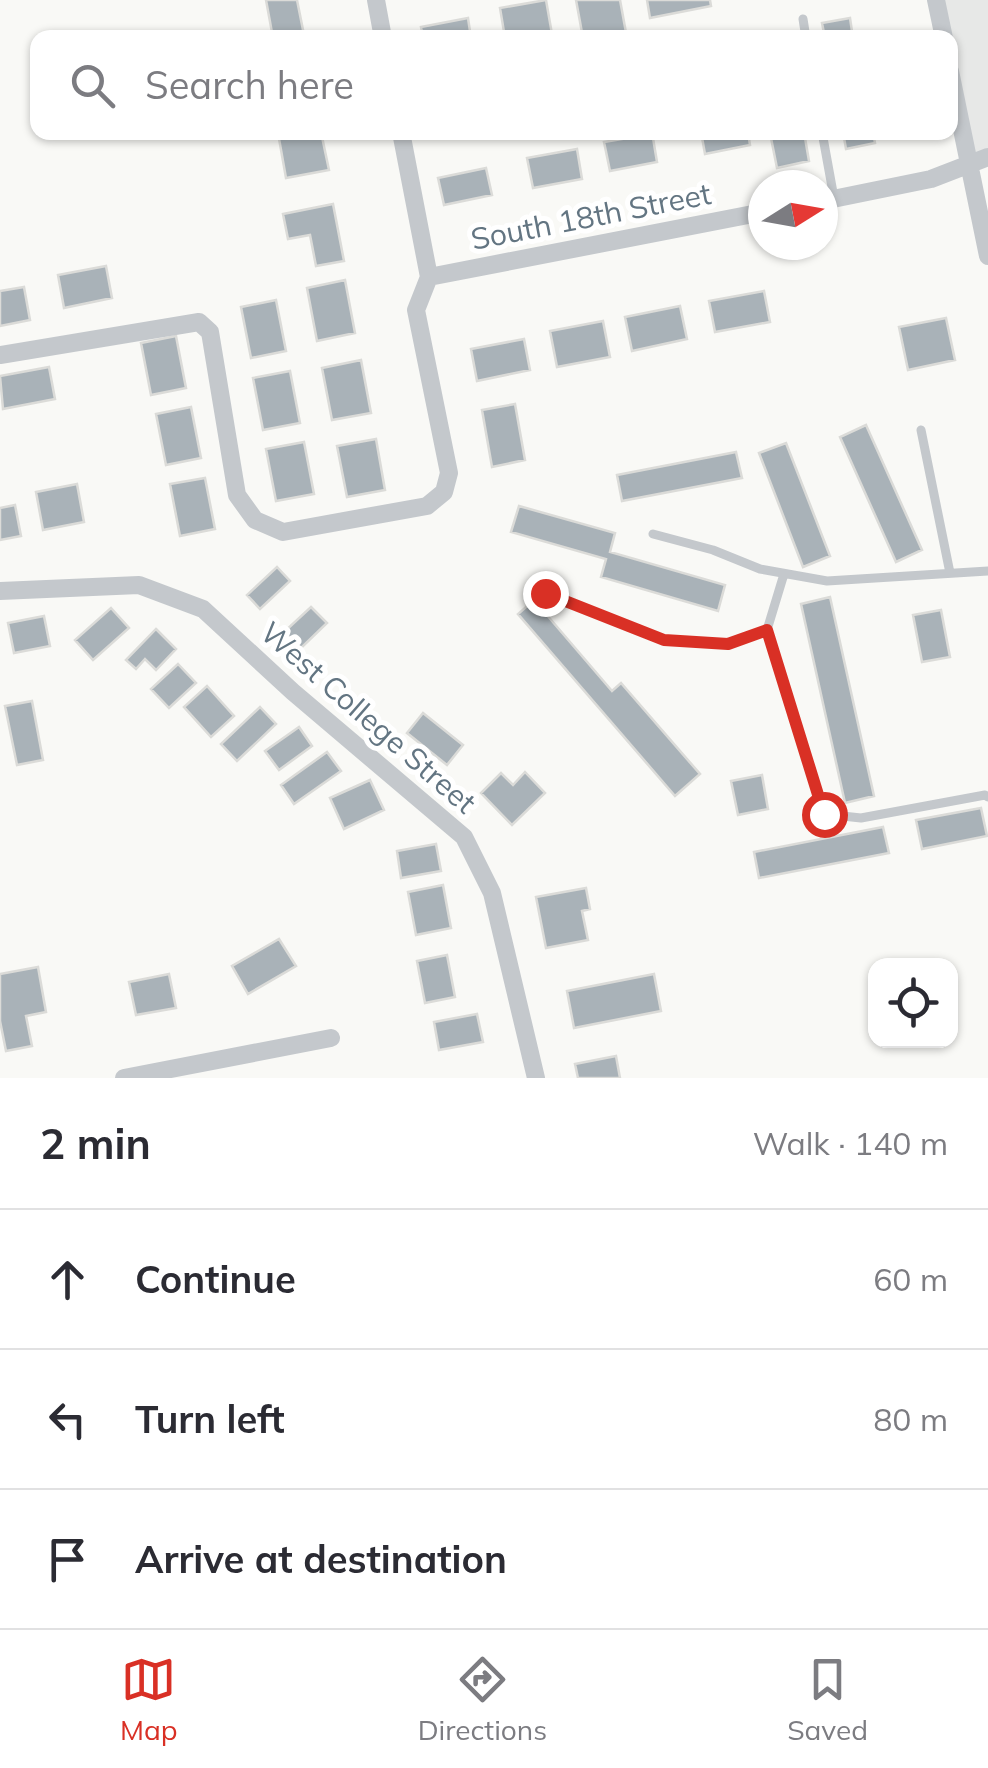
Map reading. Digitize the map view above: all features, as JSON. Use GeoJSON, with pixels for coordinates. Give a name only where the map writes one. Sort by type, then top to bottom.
{"type":"FeatureCollection","features":[{"type":"Feature","properties":{"kind":"street"},"geometry":{"type":"LineString","coordinates":[[376,0],[382,30]]}},
{"type":"Feature","properties":{"kind":"street"},"geometry":{"type":"LineString","coordinates":[[936,0],[942,30]]}},
{"type":"Feature","properties":{"kind":"street"},"geometry":{"type":"LineString","coordinates":[[958,111],[988,256]]}},
{"type":"Feature","properties":{"kind":"street"},"geometry":{"type":"LineString","coordinates":[[0,355],[199,322],[210,332],[237,496],[255,520],[283,532],[427,506],[444,492],[448,473],[416,310],[429,277],[403,140]]}},
{"type":"Feature","properties":{"kind":"street"},"geometry":{"type":"LineString","coordinates":[[838,198],[931,180],[988,157]]}},
{"type":"Feature","properties":{"kind":"street","name":"South 18th Street"},"geometry":{"type":"LineString","coordinates":[[429,277],[748,215]]}},
{"type":"Feature","properties":{"kind":"street","name":"West College Street"},"geometry":{"type":"LineString","coordinates":[[0,591],[138,586],[203,609],[293,692],[464,837],[492,893],[536,1078]]}},
{"type":"Feature","properties":{"kind":"street"},"geometry":{"type":"LineString","coordinates":[[124,1078],[331,1038]]}},
{"type":"Feature","properties":{"kind":"lane"},"geometry":{"type":"LineString","coordinates":[[803,19],[805,30]]}},
{"type":"Feature","properties":{"kind":"lane"},"geometry":{"type":"LineString","coordinates":[[823,140],[825,170]]}},
{"type":"Feature","properties":{"kind":"lane"},"geometry":{"type":"LineString","coordinates":[[921,430],[950,573]]}},
{"type":"Feature","properties":{"kind":"lane"},"geometry":{"type":"LineString","coordinates":[[653,534],[698,545],[760,570],[827,581],[988,571]]}},
{"type":"Feature","properties":{"kind":"lane"},"geometry":{"type":"LineString","coordinates":[[784,574],[767,630],[824,814],[861,818],[988,797]]}},
{"type":"Feature","properties":{"kind":"lane"},"geometry":{"type":"LineString","coordinates":[[545,593],[664,640],[728,644],[767,630]]}},
{"type":"Feature","properties":{"kind":"shaded area"},"geometry":{"type":"Polygon","coordinates":[[[936,0],[988,0],[988,152],[966,156],[958,113],[958,30],[947,30],[936,0]]]}},
{"type":"Feature","properties":{"kind":"building"},"geometry":{"type":"Polygon","coordinates":[[[266,0],[297,0],[303,30],[272,30],[266,0]]]}},
{"type":"Feature","properties":{"kind":"building"},"geometry":{"type":"Polygon","coordinates":[[[546,0],[551,30],[504,30],[500,8],[546,0]]]}},
{"type":"Feature","properties":{"kind":"building"},"geometry":{"type":"Polygon","coordinates":[[[576,0],[620,0],[626,30],[582,30],[576,0]]]}},
{"type":"Feature","properties":{"kind":"building"},"geometry":{"type":"Polygon","coordinates":[[[647,0],[710,0],[711,6],[650,18],[647,0]]]}},
{"type":"Feature","properties":{"kind":"building"},"geometry":{"type":"Polygon","coordinates":[[[468,18],[470,30],[422,30],[421,27],[468,18]]]}},
{"type":"Feature","properties":{"kind":"building"},"geometry":{"type":"Polygon","coordinates":[[[850,18],[852,30],[823,30],[822,23],[850,18]]]}},
{"type":"Feature","properties":{"kind":"building"},"geometry":{"type":"Polygon","coordinates":[[[279,140],[323,140],[329,170],[286,178],[279,140]]]}},
{"type":"Feature","properties":{"kind":"building"},"geometry":{"type":"Polygon","coordinates":[[[653,140],[657,162],[610,171],[604,142],[653,140]]]}},
{"type":"Feature","properties":{"kind":"building"},"geometry":{"type":"Polygon","coordinates":[[[702,140],[749,140],[750,145],[705,154],[702,140]]]}},
{"type":"Feature","properties":{"kind":"building"},"geometry":{"type":"Polygon","coordinates":[[[771,140],[805,140],[809,161],[777,168],[771,140]]]}},
{"type":"Feature","properties":{"kind":"building"},"geometry":{"type":"Polygon","coordinates":[[[844,140],[874,140],[875,143],[846,149],[844,140]]]}},
{"type":"Feature","properties":{"kind":"building"},"geometry":{"type":"Polygon","coordinates":[[[577,149],[582,179],[533,188],[527,158],[577,149]]]}},
{"type":"Feature","properties":{"kind":"building"},"geometry":{"type":"Polygon","coordinates":[[[486,168],[492,195],[444,205],[438,178],[486,168]]]}},
{"type":"Feature","properties":{"kind":"building"},"geometry":{"type":"Polygon","coordinates":[[[333,204],[344,261],[316,266],[310,235],[288,239],[283,214],[333,204]]]}},
{"type":"Feature","properties":{"kind":"building"},"geometry":{"type":"Polygon","coordinates":[[[106,266],[112,298],[64,308],[58,275],[106,266]]]}},
{"type":"Feature","properties":{"kind":"building"},"geometry":{"type":"Polygon","coordinates":[[[345,280],[355,333],[317,341],[307,288],[345,280]]]}},
{"type":"Feature","properties":{"kind":"building"},"geometry":{"type":"Polygon","coordinates":[[[24,287],[30,320],[0,326],[0,291],[24,287]]]}},
{"type":"Feature","properties":{"kind":"building"},"geometry":{"type":"Polygon","coordinates":[[[764,291],[770,322],[715,332],[709,301],[764,291]]]}},
{"type":"Feature","properties":{"kind":"building"},"geometry":{"type":"Polygon","coordinates":[[[276,300],[286,351],[251,358],[241,307],[276,300]]]}},
{"type":"Feature","properties":{"kind":"building"},"geometry":{"type":"Polygon","coordinates":[[[680,306],[687,339],[632,351],[625,317],[680,306]]]}},
{"type":"Feature","properties":{"kind":"building"},"geometry":{"type":"Polygon","coordinates":[[[946,318],[955,360],[908,370],[899,327],[946,318]]]}},
{"type":"Feature","properties":{"kind":"building"},"geometry":{"type":"Polygon","coordinates":[[[603,321],[610,357],[557,367],[550,331],[603,321]]]}},
{"type":"Feature","properties":{"kind":"building"},"geometry":{"type":"Polygon","coordinates":[[[176,336],[186,388],[151,395],[141,343],[176,336]]]}},
{"type":"Feature","properties":{"kind":"building"},"geometry":{"type":"Polygon","coordinates":[[[524,339],[530,370],[477,381],[471,349],[524,339]]]}},
{"type":"Feature","properties":{"kind":"building"},"geometry":{"type":"Polygon","coordinates":[[[361,360],[371,413],[332,420],[322,368],[361,360]]]}},
{"type":"Feature","properties":{"kind":"building"},"geometry":{"type":"Polygon","coordinates":[[[49,367],[55,399],[3,409],[0,376],[49,367]]]}},
{"type":"Feature","properties":{"kind":"building"},"geometry":{"type":"Polygon","coordinates":[[[290,371],[300,423],[263,430],[253,378],[290,371]]]}},
{"type":"Feature","properties":{"kind":"building"},"geometry":{"type":"Polygon","coordinates":[[[515,404],[525,460],[492,467],[482,410],[515,404]]]}},
{"type":"Feature","properties":{"kind":"building"},"geometry":{"type":"Polygon","coordinates":[[[191,407],[201,458],[166,465],[156,414],[191,407]]]}},
{"type":"Feature","properties":{"kind":"building"},"geometry":{"type":"Polygon","coordinates":[[[866,425],[922,550],[896,562],[840,437],[866,425]]]}},
{"type":"Feature","properties":{"kind":"building"},"geometry":{"type":"Polygon","coordinates":[[[376,439],[385,490],[347,497],[337,446],[376,439]]]}},
{"type":"Feature","properties":{"kind":"building"},"geometry":{"type":"Polygon","coordinates":[[[304,442],[314,494],[276,501],[266,449],[304,442]]]}},
{"type":"Feature","properties":{"kind":"building"},"geometry":{"type":"Polygon","coordinates":[[[786,443],[830,556],[803,567],[759,453],[786,443]]]}},
{"type":"Feature","properties":{"kind":"building"},"geometry":{"type":"Polygon","coordinates":[[[736,452],[742,478],[622,501],[617,475],[736,452]]]}},
{"type":"Feature","properties":{"kind":"building"},"geometry":{"type":"Polygon","coordinates":[[[205,478],[215,529],[180,536],[170,484],[205,478]]]}},
{"type":"Feature","properties":{"kind":"building"},"geometry":{"type":"Polygon","coordinates":[[[77,484],[84,522],[43,530],[36,492],[77,484]]]}},
{"type":"Feature","properties":{"kind":"building"},"geometry":{"type":"Polygon","coordinates":[[[15,505],[21,536],[0,540],[0,508],[15,505]]]}},
{"type":"Feature","properties":{"kind":"building"},"geometry":{"type":"Polygon","coordinates":[[[519,506],[615,533],[610,552],[725,585],[718,611],[601,577],[606,559],[511,532],[519,506]]]}},
{"type":"Feature","properties":{"kind":"building"},"geometry":{"type":"Polygon","coordinates":[[[277,567],[290,581],[260,609],[247,595],[277,567]]]}},
{"type":"Feature","properties":{"kind":"building"},"geometry":{"type":"Polygon","coordinates":[[[830,597],[874,796],[845,803],[801,604],[830,597]]]}},
{"type":"Feature","properties":{"kind":"building"},"geometry":{"type":"Polygon","coordinates":[[[534,600],[612,691],[621,683],[700,774],[675,796],[518,614],[534,600]]]}},
{"type":"Feature","properties":{"kind":"building"},"geometry":{"type":"Polygon","coordinates":[[[311,607],[327,623],[300,649],[284,632],[311,607]]]}},
{"type":"Feature","properties":{"kind":"building"},"geometry":{"type":"Polygon","coordinates":[[[111,608],[129,628],[93,660],[75,640],[111,608]]]}},
{"type":"Feature","properties":{"kind":"building"},"geometry":{"type":"Polygon","coordinates":[[[941,610],[950,657],[922,662],[913,615],[941,610]]]}},
{"type":"Feature","properties":{"kind":"building"},"geometry":{"type":"Polygon","coordinates":[[[44,616],[50,646],[14,653],[8,623],[44,616]]]}},
{"type":"Feature","properties":{"kind":"building"},"geometry":{"type":"Polygon","coordinates":[[[156,629],[176,649],[156,670],[145,659],[136,669],[126,660],[156,629]]]}},
{"type":"Feature","properties":{"kind":"building"},"geometry":{"type":"Polygon","coordinates":[[[178,664],[196,683],[169,708],[151,689],[178,664]]]}},
{"type":"Feature","properties":{"kind":"building"},"geometry":{"type":"Polygon","coordinates":[[[207,686],[234,716],[211,737],[184,707],[207,686]]]}},
{"type":"Feature","properties":{"kind":"building"},"geometry":{"type":"Polygon","coordinates":[[[32,701],[43,760],[17,765],[5,706],[32,701]]]}},
{"type":"Feature","properties":{"kind":"building"},"geometry":{"type":"Polygon","coordinates":[[[260,707],[276,724],[237,761],[221,744],[260,707]]]}},
{"type":"Feature","properties":{"kind":"building"},"geometry":{"type":"Polygon","coordinates":[[[423,713],[463,745],[447,765],[407,733],[423,713]]]}},
{"type":"Feature","properties":{"kind":"building"},"geometry":{"type":"Polygon","coordinates":[[[299,727],[312,746],[279,770],[265,751],[299,727]]]}},
{"type":"Feature","properties":{"kind":"building"},"geometry":{"type":"Polygon","coordinates":[[[327,752],[341,771],[294,804],[281,785],[327,752]]]}},
{"type":"Feature","properties":{"kind":"building"},"geometry":{"type":"Polygon","coordinates":[[[525,772],[545,793],[512,825],[481,793],[501,773],[513,785],[525,772]]]}},
{"type":"Feature","properties":{"kind":"building"},"geometry":{"type":"Polygon","coordinates":[[[762,775],[768,809],[738,815],[731,781],[762,775]]]}},
{"type":"Feature","properties":{"kind":"building"},"geometry":{"type":"Polygon","coordinates":[[[370,780],[384,810],[344,829],[330,798],[370,780]]]}},
{"type":"Feature","properties":{"kind":"building"},"geometry":{"type":"Polygon","coordinates":[[[981,808],[987,836],[922,849],[916,820],[981,808]]]}},
{"type":"Feature","properties":{"kind":"building"},"geometry":{"type":"Polygon","coordinates":[[[883,827],[889,853],[759,878],[754,852],[883,827]]]}},
{"type":"Feature","properties":{"kind":"building"},"geometry":{"type":"Polygon","coordinates":[[[436,844],[441,871],[401,878],[397,851],[436,844]]]}},
{"type":"Feature","properties":{"kind":"building"},"geometry":{"type":"Polygon","coordinates":[[[443,885],[451,928],[416,935],[408,892],[443,885]]]}},
{"type":"Feature","properties":{"kind":"building"},"geometry":{"type":"Polygon","coordinates":[[[586,888],[590,909],[582,911],[588,940],[546,948],[536,897],[586,888]]]}},
{"type":"Feature","properties":{"kind":"building"},"geometry":{"type":"Polygon","coordinates":[[[279,939],[296,966],[248,994],[232,966],[279,939]]]}},
{"type":"Feature","properties":{"kind":"building"},"geometry":{"type":"Polygon","coordinates":[[[447,955],[455,997],[425,1003],[417,961],[447,955]]]}},
{"type":"Feature","properties":{"kind":"building"},"geometry":{"type":"Polygon","coordinates":[[[38,967],[46,1012],[26,1016],[32,1046],[6,1051],[0,1021],[0,974],[38,967]]]}},
{"type":"Feature","properties":{"kind":"building"},"geometry":{"type":"Polygon","coordinates":[[[169,974],[176,1008],[136,1015],[129,982],[169,974]]]}},
{"type":"Feature","properties":{"kind":"building"},"geometry":{"type":"Polygon","coordinates":[[[654,974],[661,1011],[574,1028],[567,991],[654,974]]]}},
{"type":"Feature","properties":{"kind":"building"},"geometry":{"type":"Polygon","coordinates":[[[477,1014],[483,1042],[439,1050],[434,1022],[477,1014]]]}},
{"type":"Feature","properties":{"kind":"building"},"geometry":{"type":"Polygon","coordinates":[[[616,1056],[620,1078],[578,1078],[575,1064],[616,1056]]]}},
{"type":"Feature","properties":{"kind":"route"},"geometry":{"type":"LineString","coordinates":[[545,593],[664,640],[728,644],[767,630],[824,814]]}}]}
